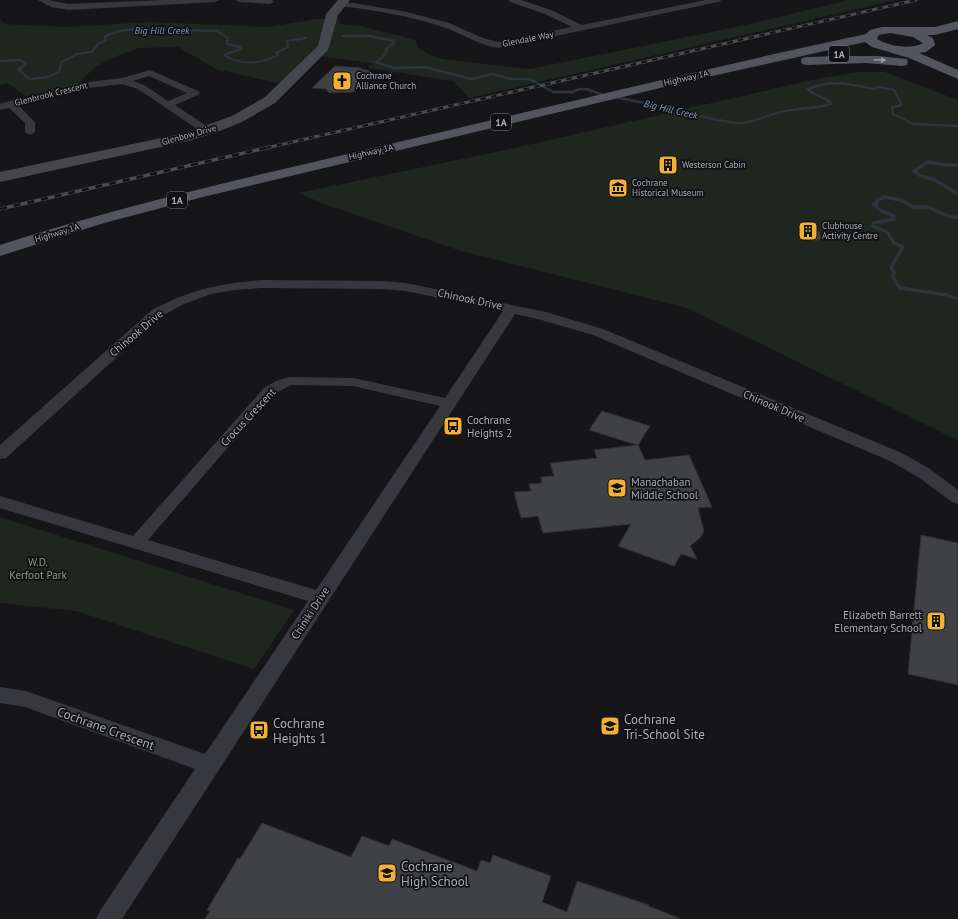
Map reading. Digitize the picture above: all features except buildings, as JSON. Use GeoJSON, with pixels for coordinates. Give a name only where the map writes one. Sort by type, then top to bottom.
{"type":"FeatureCollection","features":[{"type":"Feature","properties":{"kind":"main road"},"geometry":{"type":"LineString","coordinates":[[901,30],[935,31],[958,26]]}},
{"type":"Feature","properties":{"kind":"main road"},"geometry":{"type":"LineString","coordinates":[[901,30],[919,35],[929,43],[933,51],[958,65]]}},
{"type":"Feature","properties":{"kind":"main road","name":"Highway 1A"},"geometry":{"type":"LineString","coordinates":[[0,251],[103,218],[272,176],[744,64],[870,37],[876,32],[901,30]]}},
{"type":"Feature","properties":{"kind":"main road"},"geometry":{"type":"LineString","coordinates":[[929,43],[958,32]]}},
{"type":"Feature","properties":{"kind":"main road"},"geometry":{"type":"LineString","coordinates":[[870,37],[876,44],[926,60],[958,75]]}},
{"type":"Feature","properties":{"kind":"main road","name":"Highway 1A"},"geometry":{"type":"LineString","coordinates":[[744,64],[786,62],[852,51],[915,51],[922,49],[929,43]]}},
{"type":"Feature","properties":{"kind":"main road"},"geometry":{"type":"LineString","coordinates":[[786,62],[853,59],[888,60],[921,66],[958,80]]}},
{"type":"Feature","properties":{"kind":"street"},"geometry":{"type":"LineString","coordinates":[[42,0],[54,5],[68,7],[122,2],[215,0]]}},
{"type":"Feature","properties":{"kind":"street"},"geometry":{"type":"LineString","coordinates":[[239,0],[270,2]]}},
{"type":"Feature","properties":{"kind":"street"},"geometry":{"type":"LineString","coordinates":[[513,0],[555,15],[581,28]]}},
{"type":"Feature","properties":{"kind":"street","name":"Glendale Way"},"geometry":{"type":"LineString","coordinates":[[342,2],[417,16],[454,28],[492,44],[504,44],[718,0]]}},
{"type":"Feature","properties":{"kind":"street","name":"Glenbow Drive"},"geometry":{"type":"LineString","coordinates":[[0,178],[181,138],[208,131],[237,119],[270,100],[317,56],[324,47],[332,14],[342,2]]}},
{"type":"Feature","properties":{"kind":"street"},"geometry":{"type":"LineString","coordinates":[[532,6],[542,2]]}},
{"type":"Feature","properties":{"kind":"street"},"geometry":{"type":"LineString","coordinates":[[122,81],[150,73],[195,93],[166,105]]}},
{"type":"Feature","properties":{"kind":"street","name":"Glenbrook Crescent"},"geometry":{"type":"LineString","coordinates":[[0,107],[80,86],[122,81],[141,87],[166,105],[208,131]]}},
{"type":"Feature","properties":{"kind":"street"},"geometry":{"type":"LineString","coordinates":[[11,104],[30,122],[30,132]]}},
{"type":"Feature","properties":{"kind":"street","name":"Chinook Drive"},"geometry":{"type":"LineString","coordinates":[[0,454],[147,321],[176,302],[208,291],[256,284],[394,286],[427,290],[512,308],[598,332],[896,457],[924,473],[958,498]]}},
{"type":"Feature","properties":{"kind":"street","name":"Chiniki Drive"},"geometry":{"type":"LineString","coordinates":[[108,919],[512,308]]}},
{"type":"Feature","properties":{"kind":"street","name":"Crocus Crescent"},"geometry":{"type":"LineString","coordinates":[[136,543],[269,391],[280,384],[296,381],[360,382],[449,403]]}},
{"type":"Feature","properties":{"kind":"street"},"geometry":{"type":"LineString","coordinates":[[0,502],[320,598]]}},
{"type":"Feature","properties":{"kind":"street","name":"Cochrane Crescent"},"geometry":{"type":"LineString","coordinates":[[0,695],[26,699],[210,765]]}},
{"type":"Feature","properties":{"kind":"green space"},"geometry":{"type":"Polygon","coordinates":[[[849,0],[896,0],[469,98],[453,81],[368,68],[371,63],[317,56],[286,85],[216,69],[178,47],[139,48],[117,56],[95,67],[78,84],[26,96],[8,83],[0,85],[0,19],[5,24],[67,27],[148,22],[268,27],[316,19],[339,19],[340,24],[361,26],[415,40],[418,48],[432,56],[443,59],[530,69],[741,26],[849,0]]]}},
{"type":"Feature","properties":{"kind":"green space"},"geometry":{"type":"Polygon","coordinates":[[[860,72],[885,72],[958,100],[958,441],[687,308],[461,251],[324,204],[299,193],[515,148],[821,78],[860,72]]]}},
{"type":"Feature","properties":{"kind":"green space","name":"W.D. Kerfoot Park"},"geometry":{"type":"Polygon","coordinates":[[[0,517],[294,610],[254,669],[76,611],[0,603],[0,517]]]}},
{"type":"Feature","properties":{"kind":"waterway","name":"Big Hill Creek"},"geometry":{"type":"LineString","coordinates":[[0,61],[20,60],[26,63],[19,70],[29,79],[47,77],[59,72],[62,62],[77,54],[92,52],[98,44],[106,40],[105,36],[120,31],[135,29],[217,31],[228,38],[227,44],[240,47],[241,49],[226,54],[225,56],[245,62],[258,62],[272,58],[278,55],[276,53],[288,47],[287,41],[306,38]]}},
{"type":"Feature","properties":{"kind":"waterway","name":"Big Hill Creek"},"geometry":{"type":"LineString","coordinates":[[343,36],[369,36],[394,41],[394,43],[386,49],[387,50],[383,57],[376,62],[393,68],[425,67],[471,79],[493,74],[510,79],[530,79],[553,92],[572,92],[580,89],[586,89],[606,96]]}},
{"type":"Feature","properties":{"kind":"waterway","name":"Big Hill Creek"},"geometry":{"type":"LineString","coordinates":[[613,97],[720,120],[744,123],[776,113],[832,104],[808,89],[825,84],[841,83],[874,89],[879,87],[894,90],[902,105],[892,107],[893,114],[913,124],[958,126]]}},
{"type":"Feature","properties":{"kind":"waterway","name":"Big Hill Creek"},"geometry":{"type":"LineString","coordinates":[[958,165],[945,165],[928,162],[914,171],[919,175],[935,180],[958,194]]}},
{"type":"Feature","properties":{"kind":"waterway","name":"Big Hill Creek"},"geometry":{"type":"LineString","coordinates":[[958,217],[948,216],[928,207],[913,207],[901,200],[885,197],[877,200],[877,203],[873,204],[881,211],[894,216],[894,219],[874,223],[873,226],[887,232],[894,243],[903,247],[891,268],[894,272],[893,278],[900,288],[947,295],[958,299]]}},
{"type":"Feature","properties":{"kind":"railway"},"geometry":{"type":"LineString","coordinates":[[266,148],[916,0]]}},
{"type":"Feature","properties":{"kind":"railway"},"geometry":{"type":"LineString","coordinates":[[0,209],[270,147]]}},
{"type":"Feature","properties":{"kind":"place","name":"Cochrane Alliance Church"},"geometry":{"type":"Point","coordinates":[342,81]}},
{"type":"Feature","properties":{"kind":"place","name":"Westerson Cabin"},"geometry":{"type":"Point","coordinates":[668,165]}},
{"type":"Feature","properties":{"kind":"place","name":"Cochrane Historical Museum"},"geometry":{"type":"Point","coordinates":[618,188]}},
{"type":"Feature","properties":{"kind":"place","name":"Clubhouse Activity Centre"},"geometry":{"type":"Point","coordinates":[808,231]}},
{"type":"Feature","properties":{"kind":"place","name":"Cochrane Heights 2"},"geometry":{"type":"Point","coordinates":[453,426]}},
{"type":"Feature","properties":{"kind":"place","name":"Manachaban Middle School"},"geometry":{"type":"Point","coordinates":[617,488]}},
{"type":"Feature","properties":{"kind":"place","name":"Elizabeth Barrett Elementary School"},"geometry":{"type":"Point","coordinates":[936,621]}},
{"type":"Feature","properties":{"kind":"place","name":"Cochrane Tri-School Site"},"geometry":{"type":"Point","coordinates":[610,726]}},
{"type":"Feature","properties":{"kind":"place","name":"Cochrane Heights 1"},"geometry":{"type":"Point","coordinates":[259,730]}},
{"type":"Feature","properties":{"kind":"place","name":"Cochrane High School"},"geometry":{"type":"Point","coordinates":[387,873]}}]}
